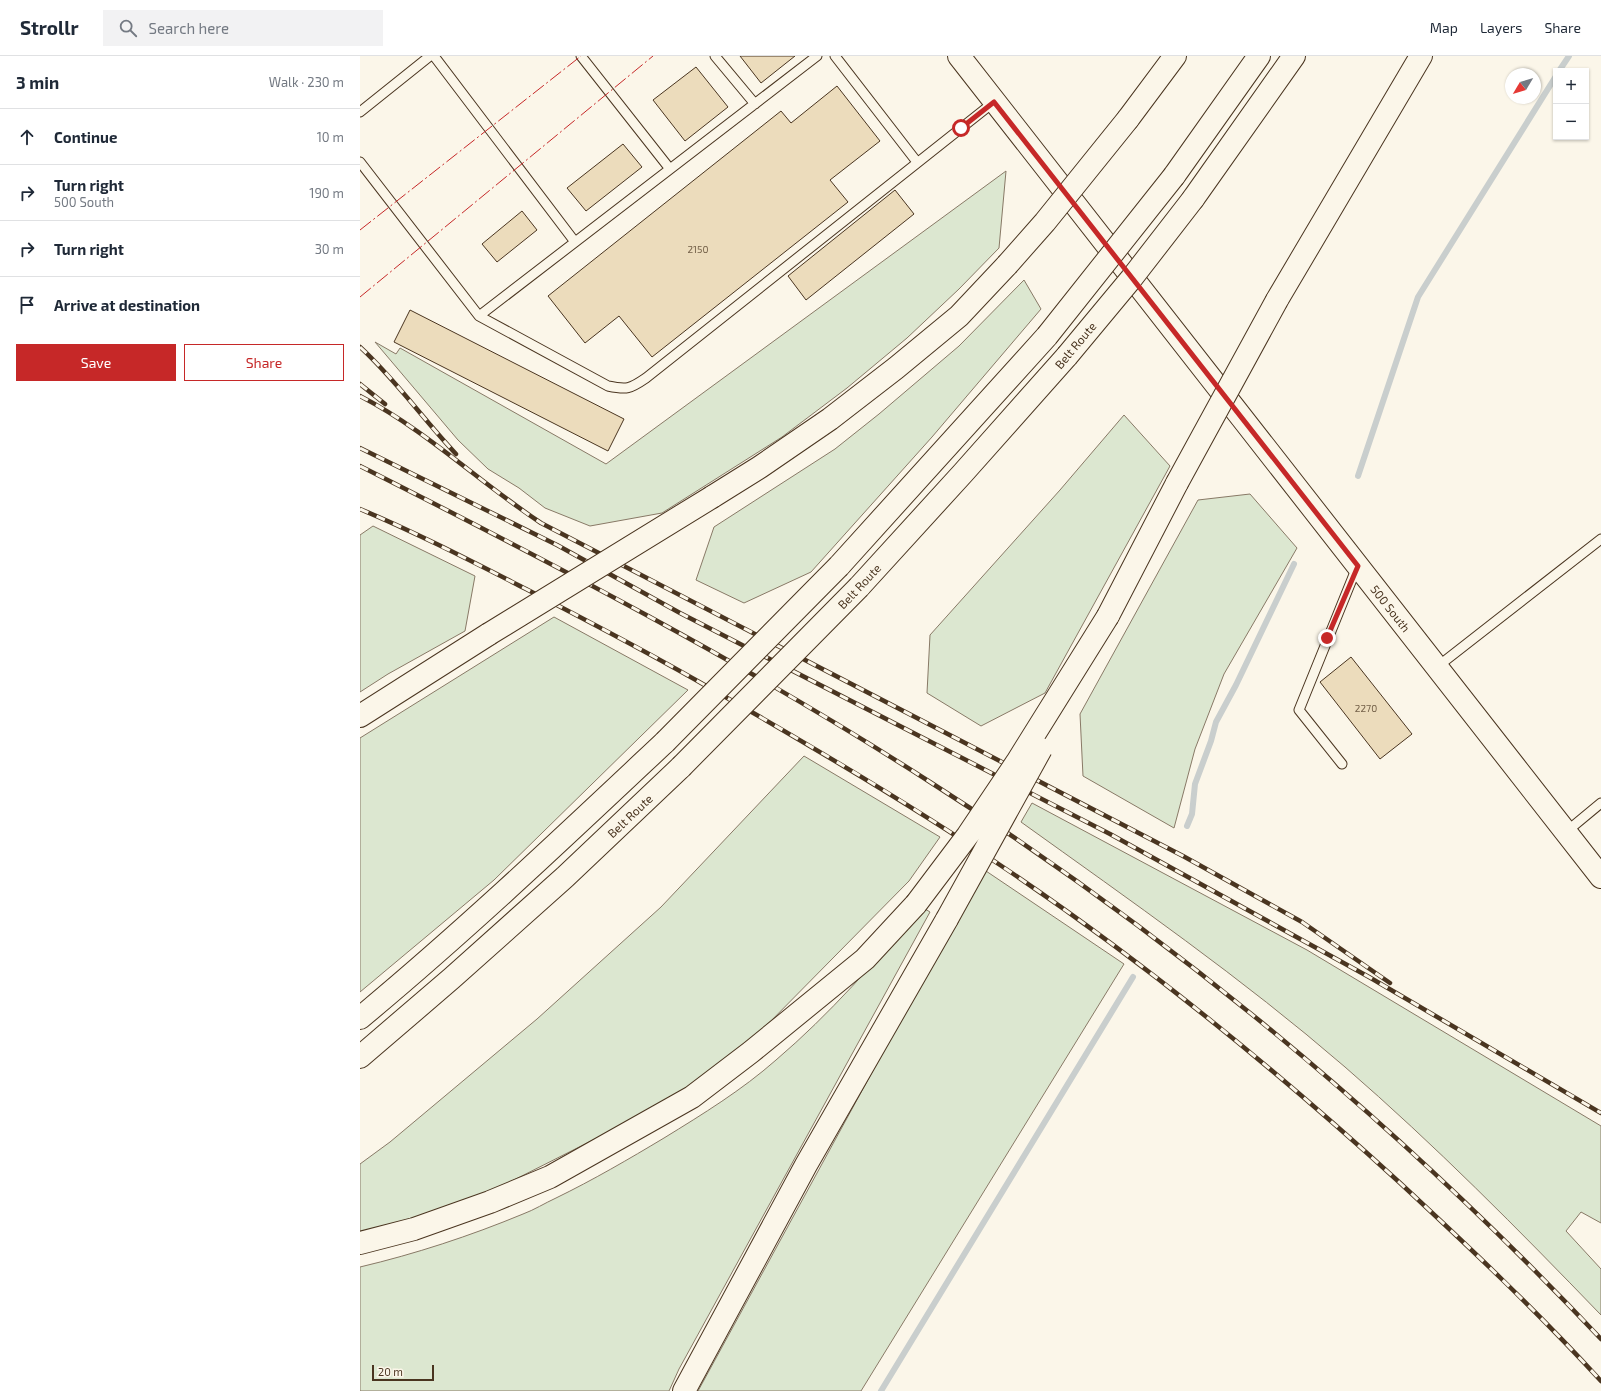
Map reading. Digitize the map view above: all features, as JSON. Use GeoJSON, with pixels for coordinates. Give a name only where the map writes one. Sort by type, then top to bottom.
{"type":"FeatureCollection","features":[{"type":"Feature","properties":{"kind":"main road","name":"500 South"},"geometry":{"type":"LineString","coordinates":[[958,56],[1601,877]]}},
{"type":"Feature","properties":{"kind":"main road"},"geometry":{"type":"LineString","coordinates":[[360,716],[489,634],[760,468],[830,419],[896,368],[959,316],[1007,265],[1045,222],[1128,119],[1175,56]]}},
{"type":"Feature","properties":{"kind":"main road"},"geometry":{"type":"LineString","coordinates":[[360,1018],[520,877],[665,742],[839,566],[1046,336],[1174,176],[1259,56]]}},
{"type":"Feature","properties":{"kind":"main road","name":"Belt Route"},"geometry":{"type":"LineString","coordinates":[[360,1057],[452,978],[565,877],[681,767],[859,587],[1067,356],[1131,279],[1193,199],[1294,56]]}},
{"type":"Feature","properties":{"kind":"main road"},"geometry":{"type":"LineString","coordinates":[[684,1391],[806,1164],[947,919],[1034,763],[1177,483],[1277,300],[1421,56]]}},
{"type":"Feature","properties":{"kind":"main road"},"geometry":{"type":"LineString","coordinates":[[360,1243],[421,1226],[490,1202],[550,1177],[692,1097],[751,1052],[865,959],[916,904],[968,835],[1013,768],[1108,616]]}},
{"type":"Feature","properties":{"kind":"lane"},"geometry":{"type":"LineString","coordinates":[[360,112],[430,56]]}},
{"type":"Feature","properties":{"kind":"lane"},"geometry":{"type":"LineString","coordinates":[[434,56],[575,242]]}},
{"type":"Feature","properties":{"kind":"lane"},"geometry":{"type":"LineString","coordinates":[[581,56],[670,169]]}},
{"type":"Feature","properties":{"kind":"lane"},"geometry":{"type":"LineString","coordinates":[[715,56],[754,104]]}},
{"type":"Feature","properties":{"kind":"lane"},"geometry":{"type":"LineString","coordinates":[[478,316],[817,56]]}},
{"type":"Feature","properties":{"kind":"lane"},"geometry":{"type":"LineString","coordinates":[[835,56],[917,162]]}},
{"type":"Feature","properties":{"kind":"lane"},"geometry":{"type":"LineString","coordinates":[[360,162],[478,316],[608,386],[624,389],[632,387],[652,373],[994,102]]}},
{"type":"Feature","properties":{"kind":"lane"},"geometry":{"type":"LineString","coordinates":[[1437,667],[1601,539]]}},
{"type":"Feature","properties":{"kind":"lane"},"geometry":{"type":"LineString","coordinates":[[1342,764],[1298,710],[1358,566]]}},
{"type":"Feature","properties":{"kind":"lane"},"geometry":{"type":"LineString","coordinates":[[1566,832],[1601,803]]}},
{"type":"Feature","properties":{"kind":"green space"},"geometry":{"type":"Polygon","coordinates":[[[1006,171],[999,248],[959,289],[907,338],[847,388],[782,437],[662,513],[590,526],[545,508],[519,488],[488,469],[458,440],[375,342],[396,354],[400,348],[606,464],[1006,171]]]}},
{"type":"Feature","properties":{"kind":"green space"},"geometry":{"type":"Polygon","coordinates":[[[1024,280],[1041,309],[932,437],[811,572],[744,603],[696,580],[714,527],[835,449],[879,414],[959,346],[1024,280]]]}},
{"type":"Feature","properties":{"kind":"green space"},"geometry":{"type":"Polygon","coordinates":[[[1124,415],[1170,466],[1045,693],[981,726],[927,693],[930,635],[1060,490],[1124,415]]]}},
{"type":"Feature","properties":{"kind":"green space"},"geometry":{"type":"Polygon","coordinates":[[[1250,494],[1297,548],[1224,674],[1195,749],[1174,828],[1083,776],[1080,714],[1198,500],[1250,494]]]}},
{"type":"Feature","properties":{"kind":"green space"},"geometry":{"type":"Polygon","coordinates":[[[373,526],[475,576],[465,631],[388,674],[360,692],[360,535],[373,526]]]}},
{"type":"Feature","properties":{"kind":"green space"},"geometry":{"type":"Polygon","coordinates":[[[554,617],[688,690],[494,880],[360,992],[360,738],[554,617]]]}},
{"type":"Feature","properties":{"kind":"green space"},"geometry":{"type":"Polygon","coordinates":[[[804,756],[940,837],[909,881],[761,1031],[716,1068],[666,1102],[502,1186],[410,1222],[360,1235],[360,1164],[390,1142],[537,1019],[661,907],[804,756]]]}},
{"type":"Feature","properties":{"kind":"green space"},"geometry":{"type":"Polygon","coordinates":[[[1032,803],[1307,950],[1601,1126],[1601,1223],[1581,1212],[1566,1231],[1601,1269],[1601,1315],[1476,1188],[1345,1067],[1226,971],[1021,822],[1032,803]]]}},
{"type":"Feature","properties":{"kind":"green space"},"geometry":{"type":"Polygon","coordinates":[[[983,869],[1124,964],[861,1391],[698,1391],[983,869]]]}},
{"type":"Feature","properties":{"kind":"green space"},"geometry":{"type":"Polygon","coordinates":[[[922,907],[930,912],[679,1369],[669,1391],[360,1391],[360,1267],[442,1244],[531,1211],[611,1169],[708,1111],[763,1071],[834,1006],[922,907]]]}},
{"type":"Feature","properties":{"kind":"building"},"geometry":{"type":"Polygon","coordinates":[[[740,56],[795,56],[761,83],[740,56]]]}},
{"type":"Feature","properties":{"kind":"building"},"geometry":{"type":"Polygon","coordinates":[[[696,67],[728,107],[685,141],[653,100],[696,67]]]}},
{"type":"Feature","properties":{"kind":"building"},"geometry":{"type":"Polygon","coordinates":[[[837,86],[880,141],[830,180],[848,202],[652,357],[619,316],[585,343],[548,296],[781,111],[791,123],[837,86]]]}},
{"type":"Feature","properties":{"kind":"building"},"geometry":{"type":"Polygon","coordinates":[[[623,144],[642,167],[586,211],[567,188],[623,144]]]}},
{"type":"Feature","properties":{"kind":"building"},"geometry":{"type":"Polygon","coordinates":[[[895,190],[914,214],[806,300],[788,276],[895,190]]]}},
{"type":"Feature","properties":{"kind":"building"},"geometry":{"type":"Polygon","coordinates":[[[522,211],[537,230],[497,262],[482,244],[522,211]]]}},
{"type":"Feature","properties":{"kind":"building"},"geometry":{"type":"Polygon","coordinates":[[[410,310],[624,419],[608,451],[394,342],[410,310]]]}},
{"type":"Feature","properties":{"kind":"building"},"geometry":{"type":"Polygon","coordinates":[[[1351,657],[1412,734],[1380,759],[1320,682],[1351,657]]]}},
{"type":"Feature","properties":{"kind":"waterway"},"geometry":{"type":"LineString","coordinates":[[1561,68],[1569,56]]}},
{"type":"Feature","properties":{"kind":"waterway"},"geometry":{"type":"LineString","coordinates":[[1358,476],[1418,297],[1553,81]]}},
{"type":"Feature","properties":{"kind":"waterway"},"geometry":{"type":"LineString","coordinates":[[1187,826],[1192,814],[1195,784],[1211,741],[1216,722],[1236,685],[1294,564]]}},
{"type":"Feature","properties":{"kind":"waterway"},"geometry":{"type":"LineString","coordinates":[[881,1391],[1133,977]]}},
{"type":"Feature","properties":{"kind":"railway"},"geometry":{"type":"LineString","coordinates":[[360,347],[385,372],[456,454]]}},
{"type":"Feature","properties":{"kind":"railway"},"geometry":{"type":"LineString","coordinates":[[360,384],[385,404]]}},
{"type":"Feature","properties":{"kind":"railway"},"geometry":{"type":"LineString","coordinates":[[360,396],[407,424],[430,440],[541,523],[1183,856],[1302,922],[1390,983]]}},
{"type":"Feature","properties":{"kind":"railway"},"geometry":{"type":"LineString","coordinates":[[360,448],[557,545],[680,613],[1110,834],[1369,977],[1601,1113]]}},
{"type":"Feature","properties":{"kind":"railway"},"geometry":{"type":"LineString","coordinates":[[360,466],[505,540],[649,616],[720,656],[861,739],[1021,842],[1110,905],[1198,971],[1283,1040],[1366,1111],[1525,1261],[1601,1339]]}},
{"type":"Feature","properties":{"kind":"railway"},"geometry":{"type":"LineString","coordinates":[[360,509],[423,537],[485,568],[598,626],[692,678],[897,798],[1003,867],[1055,903],[1207,1017],[1352,1140],[1425,1206],[1502,1279],[1601,1381]]}},
{"type":"Feature","properties":{"kind":"power"},"geometry":{"type":"LineString","coordinates":[[360,230],[581,56]]}},
{"type":"Feature","properties":{"kind":"power"},"geometry":{"type":"LineString","coordinates":[[360,297],[653,56]]}},
{"type":"Feature","properties":{"kind":"route"},"geometry":{"type":"LineString","coordinates":[[961,128],[994,102],[1358,566],[1327,638]]}}]}
